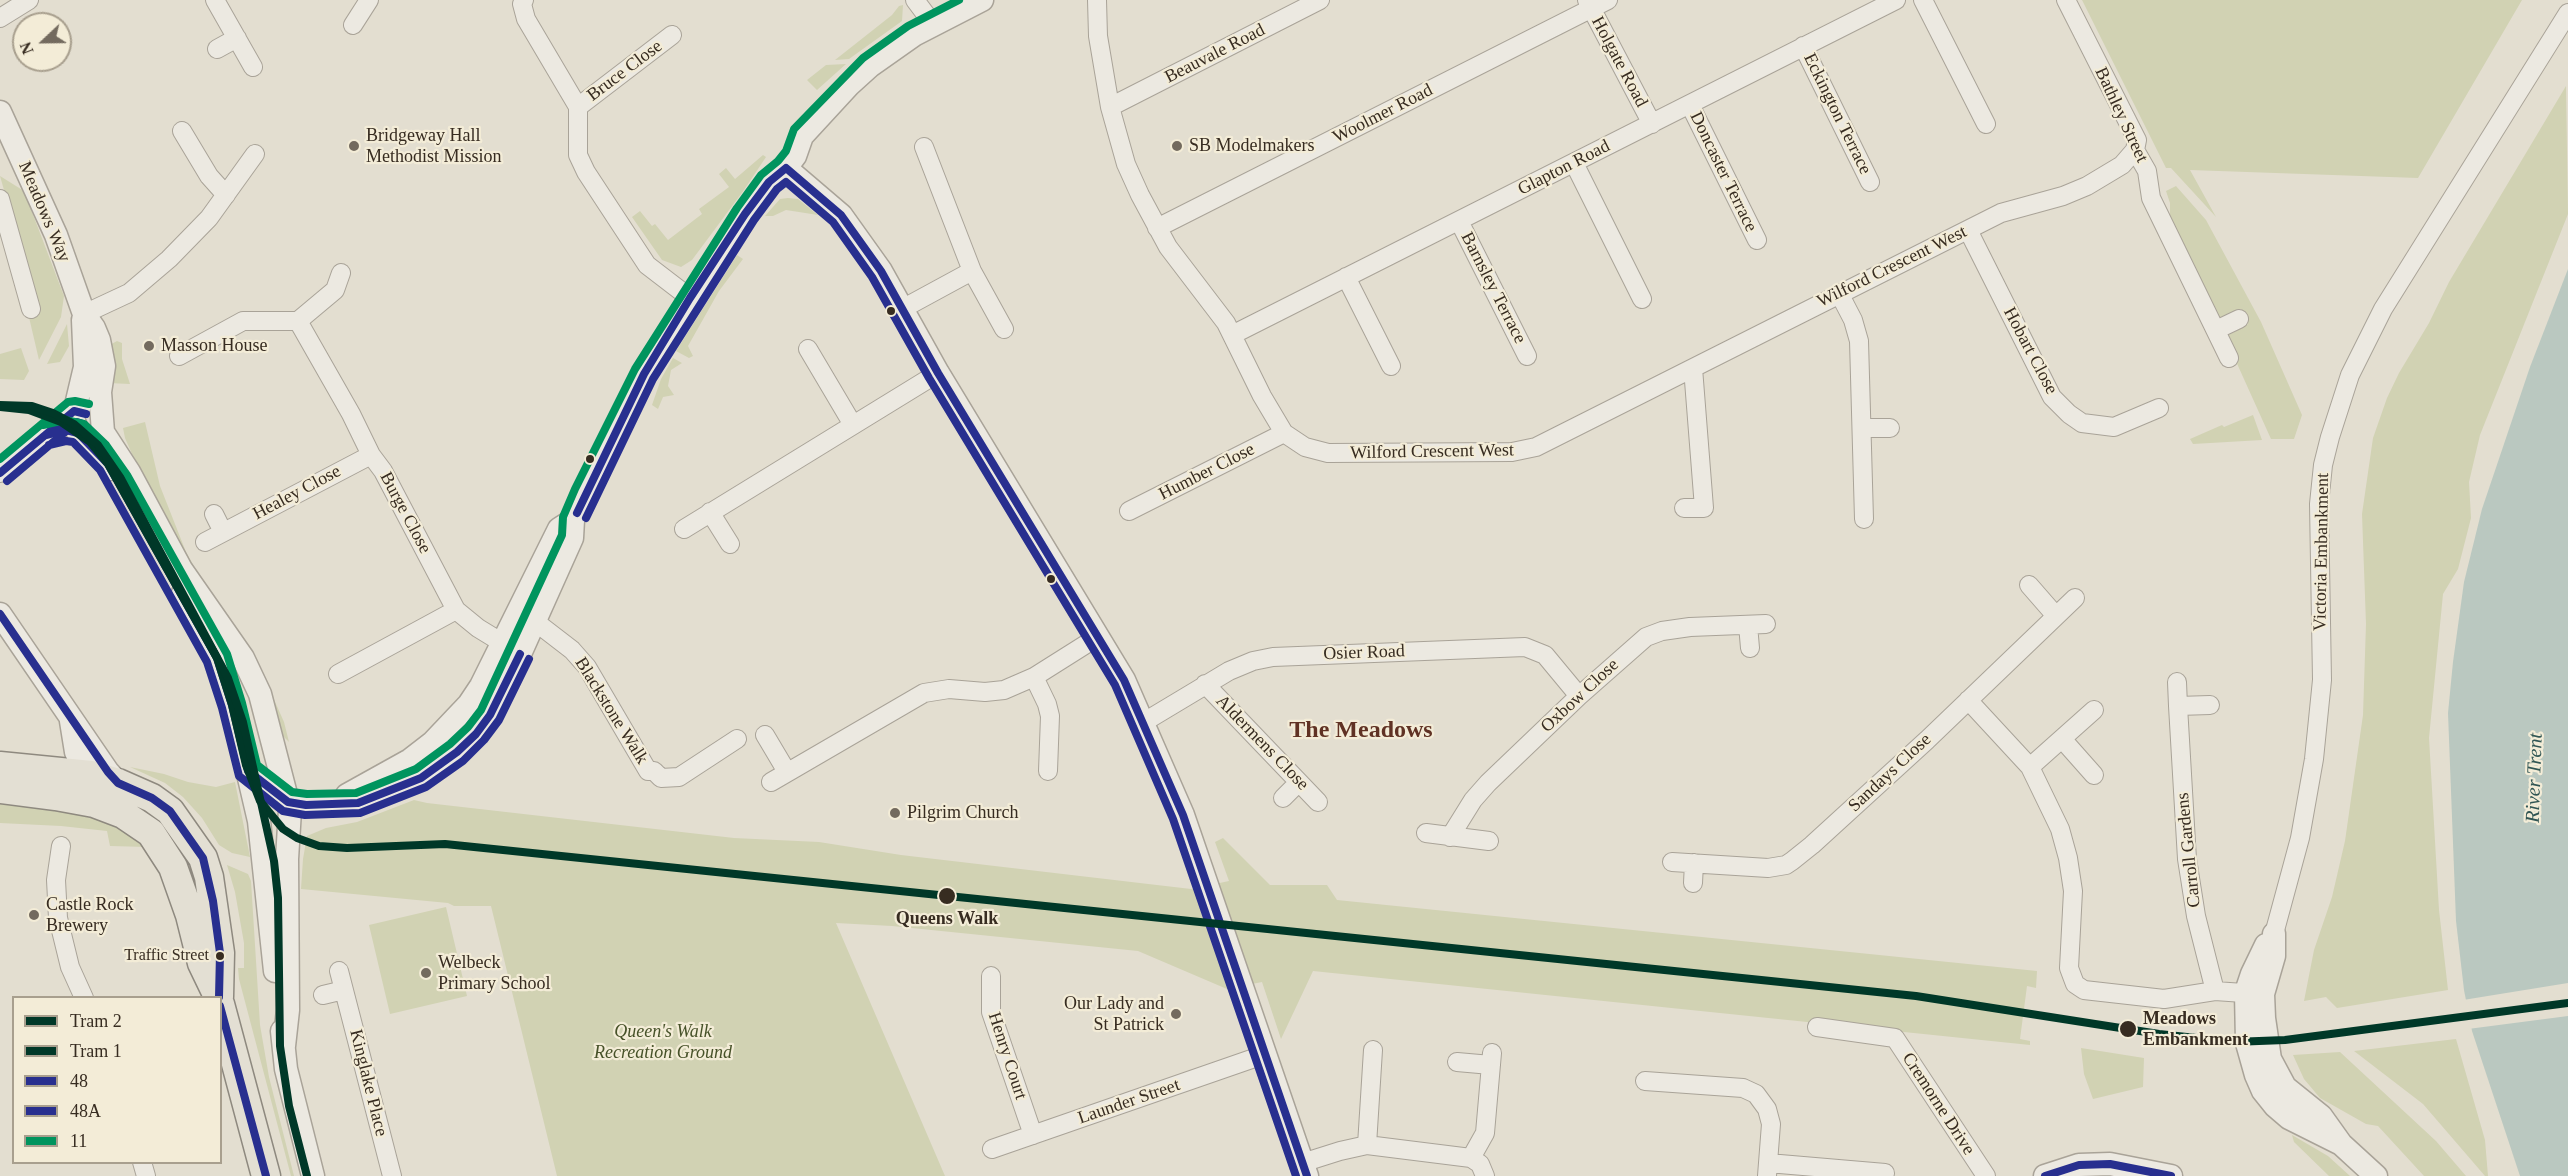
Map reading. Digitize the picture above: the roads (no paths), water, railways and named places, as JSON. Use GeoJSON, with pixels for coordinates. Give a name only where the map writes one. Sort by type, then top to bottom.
{"type":"FeatureCollection","features":[{"type":"Feature","properties":{"kind":"main road"},"geometry":{"type":"LineString","coordinates":[[0,766],[42,770],[84,763],[118,783],[152,798],[170,812],[203,858],[220,953],[219,996]]}},
{"type":"Feature","properties":{"kind":"main road"},"geometry":{"type":"LineString","coordinates":[[0,789],[94,803],[123,814],[151,833],[173,867],[190,915],[202,963],[218,996]]}},
{"type":"Feature","properties":{"kind":"main road"},"geometry":{"type":"LineString","coordinates":[[222,1011],[266,1176]]}},
{"type":"Feature","properties":{"kind":"street"},"geometry":{"type":"LineString","coordinates":[[0,18],[29,0]]}},
{"type":"Feature","properties":{"kind":"street"},"geometry":{"type":"LineString","coordinates":[[215,0],[253,67]]}},
{"type":"Feature","properties":{"kind":"street"},"geometry":{"type":"LineString","coordinates":[[353,25],[369,0]]}},
{"type":"Feature","properties":{"kind":"street"},"geometry":{"type":"LineString","coordinates":[[524,0],[523,12],[578,107],[578,155],[591,179],[647,265],[690,298]]}},
{"type":"Feature","properties":{"kind":"street"},"geometry":{"type":"LineString","coordinates":[[915,0],[933,24]]}},
{"type":"Feature","properties":{"kind":"street"},"geometry":{"type":"LineString","coordinates":[[248,771],[288,802],[306,805],[358,803],[421,778],[457,752],[476,734],[490,715],[511,649],[527,615],[559,529],[575,517],[644,374],[690,298],[751,206],[769,182],[786,168],[795,156],[802,136],[849,85],[870,66],[933,24],[982,0]]}},
{"type":"Feature","properties":{"kind":"street","name":"Wilford Crescent West"},"geometry":{"type":"LineString","coordinates":[[1097,0],[1098,36],[1110,107],[1126,164],[1157,228],[1232,335],[1284,433],[1305,447],[1328,453],[1525,450],[2001,213],[2063,196],[2087,186],[2122,165],[2135,150]]}},
{"type":"Feature","properties":{"kind":"street","name":"Beauvale Road"},"geometry":{"type":"LineString","coordinates":[[1110,107],[1320,0]]}},
{"type":"Feature","properties":{"kind":"street","name":"Woolmer Road"},"geometry":{"type":"LineString","coordinates":[[1157,228],[1589,4],[1608,0]]}},
{"type":"Feature","properties":{"kind":"street","name":"Glapton Road"},"geometry":{"type":"LineString","coordinates":[[1232,335],[1896,0]]}},
{"type":"Feature","properties":{"kind":"street"},"geometry":{"type":"LineString","coordinates":[[1923,0],[1986,124]]}},
{"type":"Feature","properties":{"kind":"street","name":"Bathley Street"},"geometry":{"type":"LineString","coordinates":[[2066,0],[2137,140],[2135,150],[2147,171],[2151,198],[2229,358]]}},
{"type":"Feature","properties":{"kind":"street","name":"Holgate Road"},"geometry":{"type":"LineString","coordinates":[[1589,4],[1652,124]]}},
{"type":"Feature","properties":{"kind":"street","name":"Victoria Embankment"},"geometry":{"type":"LineString","coordinates":[[2376,1176],[2342,1144],[2289,1118],[2275,1106],[2263,1091],[2251,1061],[2247,1042],[2255,993],[2263,965],[2274,956],[2274,934],[2300,838],[2314,759],[2322,680],[2319,504],[2323,465],[2350,375],[2383,309],[2568,13]]}},
{"type":"Feature","properties":{"kind":"street","name":"Bruce Close"},"geometry":{"type":"LineString","coordinates":[[578,107],[672,35]]}},
{"type":"Feature","properties":{"kind":"street"},"geometry":{"type":"LineString","coordinates":[[217,49],[237,39]]}},
{"type":"Feature","properties":{"kind":"street","name":"Eckington Terrace"},"geometry":{"type":"LineString","coordinates":[[1803,46],[1870,182]]}},
{"type":"Feature","properties":{"kind":"street","name":"Doncaster Terrace"},"geometry":{"type":"LineString","coordinates":[[1689,105],[1757,240]]}},
{"type":"Feature","properties":{"kind":"street","name":"Meadows Way"},"geometry":{"type":"LineString","coordinates":[[0,112],[56,235],[84,314],[94,328],[105,366],[100,392],[103,432]]}},
{"type":"Feature","properties":{"kind":"street"},"geometry":{"type":"LineString","coordinates":[[182,131],[209,176],[226,195]]}},
{"type":"Feature","properties":{"kind":"street"},"geometry":{"type":"LineString","coordinates":[[924,147],[972,270],[1004,329]]}},
{"type":"Feature","properties":{"kind":"street"},"geometry":{"type":"LineString","coordinates":[[84,314],[129,293],[196,233],[251,161]]}},
{"type":"Feature","properties":{"kind":"street"},"geometry":{"type":"LineString","coordinates":[[1574,163],[1642,298]]}},
{"type":"Feature","properties":{"kind":"street"},"geometry":{"type":"LineString","coordinates":[[786,168],[841,215],[880,271],[938,373],[1099,636],[1144,722],[1183,815],[1305,1170],[1340,1150],[1366,1145],[1471,1158],[1480,1164],[1485,1176]]}},
{"type":"Feature","properties":{"kind":"street"},"geometry":{"type":"LineString","coordinates":[[0,199],[31,309]]}},
{"type":"Feature","properties":{"kind":"street","name":"Barnsley Terrace"},"geometry":{"type":"LineString","coordinates":[[1459,220],[1527,356]]}},
{"type":"Feature","properties":{"kind":"street","name":"Hobart Close"},"geometry":{"type":"LineString","coordinates":[[1968,230],[2052,397],[2069,414],[2082,423],[2114,427],[2159,408]]}},
{"type":"Feature","properties":{"kind":"street"},"geometry":{"type":"LineString","coordinates":[[902,309],[972,270]]}},
{"type":"Feature","properties":{"kind":"street"},"geometry":{"type":"LineString","coordinates":[[179,356],[243,321],[298,321],[335,290],[341,273]]}},
{"type":"Feature","properties":{"kind":"street"},"geometry":{"type":"LineString","coordinates":[[1346,277],[1391,366]]}},
{"type":"Feature","properties":{"kind":"street"},"geometry":{"type":"LineString","coordinates":[[1840,295],[1853,320],[1859,341],[1864,519]]}},
{"type":"Feature","properties":{"kind":"street","name":"Meadows Way"},"geometry":{"type":"LineString","coordinates":[[84,314],[85,367],[76,422],[118,480],[205,634],[229,693],[248,771],[264,853],[286,1070],[313,1176]]}},
{"type":"Feature","properties":{"kind":"street"},"geometry":{"type":"LineString","coordinates":[[2216,330],[2239,319]]}},
{"type":"Feature","properties":{"kind":"street","name":"Burge Close"},"geometry":{"type":"LineString","coordinates":[[298,321],[315,348],[456,610],[511,649]]}},
{"type":"Feature","properties":{"kind":"street"},"geometry":{"type":"LineString","coordinates":[[808,349],[853,425]]}},
{"type":"Feature","properties":{"kind":"street"},"geometry":{"type":"LineString","coordinates":[[1684,508],[1704,507],[1692,368]]}},
{"type":"Feature","properties":{"kind":"street"},"geometry":{"type":"LineString","coordinates":[[684,529],[938,373]]}},
{"type":"Feature","properties":{"kind":"street"},"geometry":{"type":"LineString","coordinates":[[0,473],[46,435],[66,430],[76,422],[100,392]]}},
{"type":"Feature","properties":{"kind":"street","name":"Meadows Way"},"geometry":{"type":"LineString","coordinates":[[76,422],[85,413],[103,432],[129,472],[181,569],[243,657],[260,694],[288,802],[288,1010],[284,1046]]}},
{"type":"Feature","properties":{"kind":"street"},"geometry":{"type":"LineString","coordinates":[[1862,428],[1890,428]]}},
{"type":"Feature","properties":{"kind":"street","name":"Humber Close"},"geometry":{"type":"LineString","coordinates":[[1129,511],[1284,433]]}},
{"type":"Feature","properties":{"kind":"street","name":"Healey Close"},"geometry":{"type":"LineString","coordinates":[[205,542],[371,455]]}},
{"type":"Feature","properties":{"kind":"street"},"geometry":{"type":"LineString","coordinates":[[710,512],[730,544]]}},
{"type":"Feature","properties":{"kind":"street"},"geometry":{"type":"LineString","coordinates":[[213,514],[223,532]]}},
{"type":"Feature","properties":{"kind":"street"},"geometry":{"type":"LineString","coordinates":[[2029,585],[2056,616]]}},
{"type":"Feature","properties":{"kind":"street","name":"Sandays Close"},"geometry":{"type":"LineString","coordinates":[[1672,862],[1768,868],[1786,865],[1812,845],[2075,598]]}},
{"type":"Feature","properties":{"kind":"street"},"geometry":{"type":"LineString","coordinates":[[338,674],[357,655],[456,610]]}},
{"type":"Feature","properties":{"kind":"street"},"geometry":{"type":"LineString","coordinates":[[0,614],[108,772],[118,783]]}},
{"type":"Feature","properties":{"kind":"street","name":"Blackstone Walk"},"geometry":{"type":"LineString","coordinates":[[527,615],[572,650],[586,667],[648,771],[654,771],[661,778],[679,777],[737,739]]}},
{"type":"Feature","properties":{"kind":"street","name":"Oxbow Close"},"geometry":{"type":"LineString","coordinates":[[1450,837],[1473,800],[1488,783],[1622,656],[1651,634],[1690,627],[1766,624]]}},
{"type":"Feature","properties":{"kind":"street"},"geometry":{"type":"LineString","coordinates":[[1748,625],[1750,648]]}},
{"type":"Feature","properties":{"kind":"street"},"geometry":{"type":"LineString","coordinates":[[771,782],[924,693],[949,689],[998,691],[1034,677],[1099,636]]}},
{"type":"Feature","properties":{"kind":"street","name":"Osier Road"},"geometry":{"type":"LineString","coordinates":[[1144,722],[1239,666],[1273,657],[1525,647],[1545,654],[1579,696]]}},
{"type":"Feature","properties":{"kind":"street"},"geometry":{"type":"LineString","coordinates":[[1034,677],[1050,716],[1048,771]]}},
{"type":"Feature","properties":{"kind":"street","name":"Carroll Gardens"},"geometry":{"type":"LineString","coordinates":[[2177,682],[2187,859],[2196,916],[2215,991]]}},
{"type":"Feature","properties":{"kind":"street","name":"Aldermens Close"},"geometry":{"type":"LineString","coordinates":[[1205,684],[1318,802]]}},
{"type":"Feature","properties":{"kind":"street"},"geometry":{"type":"LineString","coordinates":[[1968,700],[2030,767],[2060,829],[2068,858],[2073,891],[2069,968],[2075,984],[2084,990],[2164,999],[2215,991],[2255,993]]}},
{"type":"Feature","properties":{"kind":"street"},"geometry":{"type":"LineString","coordinates":[[2178,706],[2210,705]]}},
{"type":"Feature","properties":{"kind":"street"},"geometry":{"type":"LineString","coordinates":[[2030,767],[2094,710]]}},
{"type":"Feature","properties":{"kind":"street"},"geometry":{"type":"LineString","coordinates":[[68,711],[84,763],[123,814]]}},
{"type":"Feature","properties":{"kind":"street"},"geometry":{"type":"LineString","coordinates":[[765,735],[788,772]]}},
{"type":"Feature","properties":{"kind":"street"},"geometry":{"type":"LineString","coordinates":[[2063,740],[2094,775]]}},
{"type":"Feature","properties":{"kind":"street"},"geometry":{"type":"LineString","coordinates":[[1283,798],[1299,782]]}},
{"type":"Feature","properties":{"kind":"street"},"geometry":{"type":"LineString","coordinates":[[1426,833],[1489,841]]}},
{"type":"Feature","properties":{"kind":"street"},"geometry":{"type":"LineString","coordinates":[[61,846],[56,880],[58,918],[70,967],[83,996]]}},
{"type":"Feature","properties":{"kind":"street"},"geometry":{"type":"LineString","coordinates":[[1693,883],[1694,863]]}},
{"type":"Feature","properties":{"kind":"street","name":"Kinglake Place"},"geometry":{"type":"LineString","coordinates":[[339,971],[392,1176]]}},
{"type":"Feature","properties":{"kind":"street","name":"Henry Court"},"geometry":{"type":"LineString","coordinates":[[991,976],[992,1012],[1033,1135]]}},
{"type":"Feature","properties":{"kind":"street"},"geometry":{"type":"LineString","coordinates":[[324,995],[344,990]]}},
{"type":"Feature","properties":{"kind":"street","name":"Cremorne Drive"},"geometry":{"type":"LineString","coordinates":[[1817,1028],[1895,1038],[1986,1176]]}},
{"type":"Feature","properties":{"kind":"street"},"geometry":{"type":"LineString","coordinates":[[1366,1145],[1373,1050]]}},
{"type":"Feature","properties":{"kind":"street","name":"Launder Street"},"geometry":{"type":"LineString","coordinates":[[992,1149],[1266,1054]]}},
{"type":"Feature","properties":{"kind":"street"},"geometry":{"type":"LineString","coordinates":[[1457,1062],[1492,1059],[1485,1133],[1471,1158]]}},
{"type":"Feature","properties":{"kind":"street"},"geometry":{"type":"LineString","coordinates":[[1645,1081],[1752,1090],[1763,1100],[1771,1124],[1768,1169],[1885,1173]]}},
{"type":"Feature","properties":{"kind":"street"},"geometry":{"type":"LineString","coordinates":[[2045,1176],[2079,1165],[2110,1164],[2171,1176]]}},
{"type":"Feature","properties":{"kind":"water","name":"River Trent"},"geometry":{"type":"Polygon","coordinates":[[[2568,269],[2568,1176],[2520,1176],[2472,1031],[2464,990],[2456,921],[2448,713],[2464,582],[2482,509],[2530,367],[2568,269]]]}},
{"type":"Feature","properties":{"kind":"tram line","name":"1"},"geometry":{"type":"LineString","coordinates":[[0,405],[32,406],[53,413],[74,424],[98,445],[120,477],[228,678],[243,722],[274,861],[278,898],[280,1046],[289,1106],[307,1176]]}},
{"type":"Feature","properties":{"kind":"tram line","name":"2"},"geometry":{"type":"LineString","coordinates":[[0,407],[29,410],[61,422],[90,442],[108,464],[217,658],[232,705],[246,765],[260,801],[283,829],[297,838],[319,846],[347,848],[445,844],[1916,996],[2159,1034],[2233,1042],[2285,1040],[2568,1003]]}},
{"type":"Feature","properties":{"kind":"place","name":"Bridgeway Hall Methodist Mission"},"geometry":{"type":"Point","coordinates":[354,146]}},
{"type":"Feature","properties":{"kind":"place","name":"SB Modelmakers"},"geometry":{"type":"Point","coordinates":[1177,146]}},
{"type":"Feature","properties":{"kind":"place","name":"Masson House"},"geometry":{"type":"Point","coordinates":[149,346]}},
{"type":"Feature","properties":{"kind":"place","name":"Pilgrim Church"},"geometry":{"type":"Point","coordinates":[895,813]}},
{"type":"Feature","properties":{"kind":"place","name":"Queens Walk"},"geometry":{"type":"Point","coordinates":[947,896]}},
{"type":"Feature","properties":{"kind":"place","name":"Castle Rock Brewery"},"geometry":{"type":"Point","coordinates":[34,915]}},
{"type":"Feature","properties":{"kind":"place","name":"Traffic Street"},"geometry":{"type":"Point","coordinates":[220,956]}},
{"type":"Feature","properties":{"kind":"place","name":"Welbeck Primary School"},"geometry":{"type":"Point","coordinates":[426,973]}},
{"type":"Feature","properties":{"kind":"place","name":"Our Lady and St Patrick"},"geometry":{"type":"Point","coordinates":[1176,1014]}},
{"type":"Feature","properties":{"kind":"place","name":"Meadows Embankment"},"geometry":{"type":"Point","coordinates":[2128,1029]}},
{"type":"Feature","properties":{"kind":"district","name":"The Meadows"},"geometry":{"type":"Point","coordinates":[1361,731]}},
{"type":"Feature","properties":{"kind":"park label","name":"Queen's Walk Recreation Ground"},"geometry":{"type":"Point","coordinates":[663,1042]}}]}
